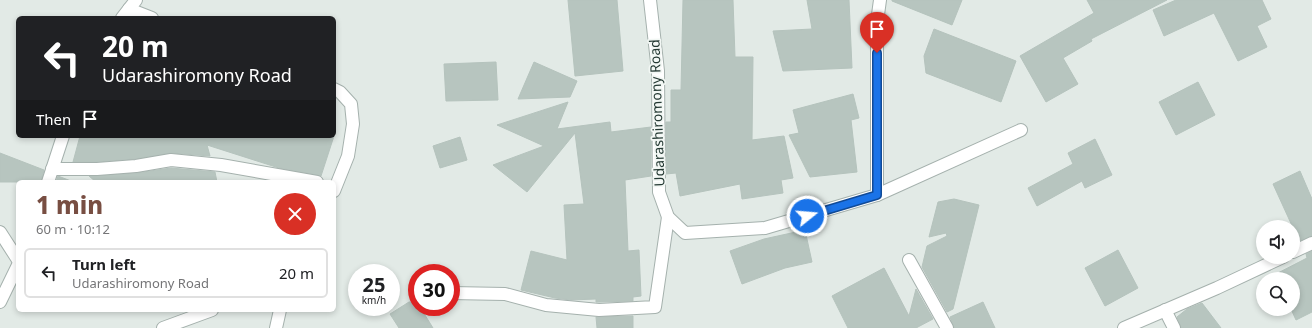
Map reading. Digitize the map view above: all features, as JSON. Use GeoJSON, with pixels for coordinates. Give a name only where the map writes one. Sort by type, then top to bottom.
{"type":"FeatureCollection","features":[{"type":"Feature","properties":{"kind":"street","name":"Udarashiromony Road"},"geometry":{"type":"LineString","coordinates":[[650,0],[658,71],[659,192],[668,217],[685,233],[764,228],[877,195],[1021,130]]}},
{"type":"Feature","properties":{"kind":"street"},"geometry":{"type":"LineString","coordinates":[[877,195],[877,22],[880,0]]}},
{"type":"Feature","properties":{"kind":"street"},"geometry":{"type":"LineString","coordinates":[[129,9],[147,16]]}},
{"type":"Feature","properties":{"kind":"street"},"geometry":{"type":"LineString","coordinates":[[336,90],[340,92],[351,104],[353,124],[348,156],[336,185]]}},
{"type":"Feature","properties":{"kind":"street"},"geometry":{"type":"LineString","coordinates":[[49,180],[62,138]]}},
{"type":"Feature","properties":{"kind":"street"},"geometry":{"type":"LineString","coordinates":[[52,169],[97,169],[136,166],[171,160],[221,165],[306,180]]}},
{"type":"Feature","properties":{"kind":"street"},"geometry":{"type":"LineString","coordinates":[[460,293],[505,294],[546,305],[599,310],[655,307],[668,217]]}},
{"type":"Feature","properties":{"kind":"street"},"geometry":{"type":"LineString","coordinates":[[0,232],[16,257]]}},
{"type":"Feature","properties":{"kind":"street"},"geometry":{"type":"LineString","coordinates":[[1300,249],[1312,243]]}},
{"type":"Feature","properties":{"kind":"street"},"geometry":{"type":"LineString","coordinates":[[909,260],[947,328]]}},
{"type":"Feature","properties":{"kind":"street"},"geometry":{"type":"LineString","coordinates":[[1124,328],[1217,288],[1267,264]]}},
{"type":"Feature","properties":{"kind":"street"},"geometry":{"type":"LineString","coordinates":[[0,302],[16,269]]}},
{"type":"Feature","properties":{"kind":"street"},"geometry":{"type":"LineString","coordinates":[[1165,310],[1174,328]]}},
{"type":"Feature","properties":{"kind":"street"},"geometry":{"type":"LineString","coordinates":[[163,328],[207,312]]}},
{"type":"Feature","properties":{"kind":"street"},"geometry":{"type":"LineString","coordinates":[[276,328],[280,312]]}},
{"type":"Feature","properties":{"kind":"building"},"geometry":{"type":"Polygon","coordinates":[[[568,0],[617,0],[623,71],[575,76],[568,0]]]}},
{"type":"Feature","properties":{"kind":"building"},"geometry":{"type":"Polygon","coordinates":[[[683,0],[733,0],[735,57],[753,57],[752,140],[784,136],[793,178],[781,180],[783,193],[742,199],[740,184],[680,196],[676,173],[666,174],[666,122],[671,122],[671,90],[681,90],[683,0]]]}},
{"type":"Feature","properties":{"kind":"building"},"geometry":{"type":"Polygon","coordinates":[[[807,0],[849,0],[852,68],[783,71],[773,31],[812,29],[807,0]]]}},
{"type":"Feature","properties":{"kind":"building"},"geometry":{"type":"Polygon","coordinates":[[[892,0],[962,0],[952,25],[892,0]]]}},
{"type":"Feature","properties":{"kind":"building"},"geometry":{"type":"Polygon","coordinates":[[[1087,0],[1167,0],[1091,39],[1092,41],[1063,58],[1078,84],[1046,102],[1020,56],[1094,13],[1087,0]]]}},
{"type":"Feature","properties":{"kind":"building"},"geometry":{"type":"Polygon","coordinates":[[[1176,0],[1262,0],[1271,19],[1257,26],[1267,47],[1238,61],[1214,13],[1164,36],[1153,10],[1176,0]]]}},
{"type":"Feature","properties":{"kind":"building"},"geometry":{"type":"Polygon","coordinates":[[[934,29],[1016,61],[1001,102],[926,73],[924,56],[934,29]]]}},
{"type":"Feature","properties":{"kind":"building"},"geometry":{"type":"Polygon","coordinates":[[[496,62],[498,100],[446,101],[444,64],[496,62]]]}},
{"type":"Feature","properties":{"kind":"building"},"geometry":{"type":"Polygon","coordinates":[[[534,62],[577,81],[570,97],[518,99],[534,62]]]}},
{"type":"Feature","properties":{"kind":"building"},"geometry":{"type":"Polygon","coordinates":[[[1198,82],[1215,115],[1176,135],[1159,102],[1198,82]]]}},
{"type":"Feature","properties":{"kind":"building"},"geometry":{"type":"Polygon","coordinates":[[[853,94],[859,118],[851,120],[857,172],[810,177],[789,135],[799,133],[793,110],[853,94]]]}},
{"type":"Feature","properties":{"kind":"building"},"geometry":{"type":"Polygon","coordinates":[[[568,102],[557,129],[610,122],[611,132],[651,127],[651,176],[625,180],[628,251],[639,250],[641,296],[633,297],[633,301],[596,302],[596,299],[571,300],[521,290],[531,251],[567,260],[564,205],[584,204],[575,133],[527,192],[493,165],[544,146],[497,125],[568,102]]]}},
{"type":"Feature","properties":{"kind":"building"},"geometry":{"type":"Polygon","coordinates":[[[460,137],[467,160],[440,168],[433,146],[460,137]]]}},
{"type":"Feature","properties":{"kind":"building"},"geometry":{"type":"Polygon","coordinates":[[[79,138],[333,138],[321,176],[279,168],[207,145],[210,156],[172,153],[135,159],[73,162],[79,138]]]}},
{"type":"Feature","properties":{"kind":"building"},"geometry":{"type":"Polygon","coordinates":[[[1095,139],[1112,175],[1085,188],[1082,181],[1037,206],[1028,188],[1073,164],[1068,153],[1095,139]]]}},
{"type":"Feature","properties":{"kind":"building"},"geometry":{"type":"Polygon","coordinates":[[[0,153],[44,170],[42,180],[16,180],[16,182],[0,182],[0,153]]]}},
{"type":"Feature","properties":{"kind":"building"},"geometry":{"type":"Polygon","coordinates":[[[171,168],[215,172],[217,180],[94,180],[89,176],[137,173],[171,168]]]}},
{"type":"Feature","properties":{"kind":"building"},"geometry":{"type":"Polygon","coordinates":[[[1300,171],[1312,199],[1312,236],[1300,241],[1300,220],[1289,220],[1273,184],[1300,171]]]}},
{"type":"Feature","properties":{"kind":"building"},"geometry":{"type":"Polygon","coordinates":[[[58,176],[68,180],[57,180],[58,176]]]}},
{"type":"Feature","properties":{"kind":"building"},"geometry":{"type":"Polygon","coordinates":[[[954,199],[979,205],[953,309],[947,312],[922,267],[927,246],[947,236],[946,233],[929,237],[938,202],[954,199]]]}},
{"type":"Feature","properties":{"kind":"building"},"geometry":{"type":"Polygon","coordinates":[[[805,230],[812,262],[785,268],[742,284],[730,251],[764,239],[805,230]]]}},
{"type":"Feature","properties":{"kind":"building"},"geometry":{"type":"Polygon","coordinates":[[[1118,250],[1138,288],[1105,306],[1085,268],[1118,250]]]}},
{"type":"Feature","properties":{"kind":"building"},"geometry":{"type":"Polygon","coordinates":[[[1312,251],[1312,312],[1296,320],[1294,316],[1300,316],[1300,272],[1280,272],[1295,264],[1300,264],[1300,262],[1307,258],[1306,254],[1312,251]]]}},
{"type":"Feature","properties":{"kind":"building"},"geometry":{"type":"Polygon","coordinates":[[[884,268],[909,316],[916,289],[933,319],[916,328],[848,328],[832,296],[884,268]]]}},
{"type":"Feature","properties":{"kind":"building"},"geometry":{"type":"Polygon","coordinates":[[[983,302],[995,328],[954,328],[950,317],[983,302]]]}},
{"type":"Feature","properties":{"kind":"building"},"geometry":{"type":"Polygon","coordinates":[[[408,303],[408,316],[426,316],[433,328],[399,328],[391,316],[400,316],[400,308],[408,303]]]}},
{"type":"Feature","properties":{"kind":"building"},"geometry":{"type":"Polygon","coordinates":[[[1202,303],[1221,328],[1181,328],[1177,317],[1187,309],[1202,303]]]}},
{"type":"Feature","properties":{"kind":"building"},"geometry":{"type":"Polygon","coordinates":[[[633,316],[633,328],[597,328],[596,317],[633,316]]]}},
{"type":"Feature","properties":{"kind":"route"},"geometry":{"type":"LineString","coordinates":[[807,216],[877,195],[877,53]]}}]}
